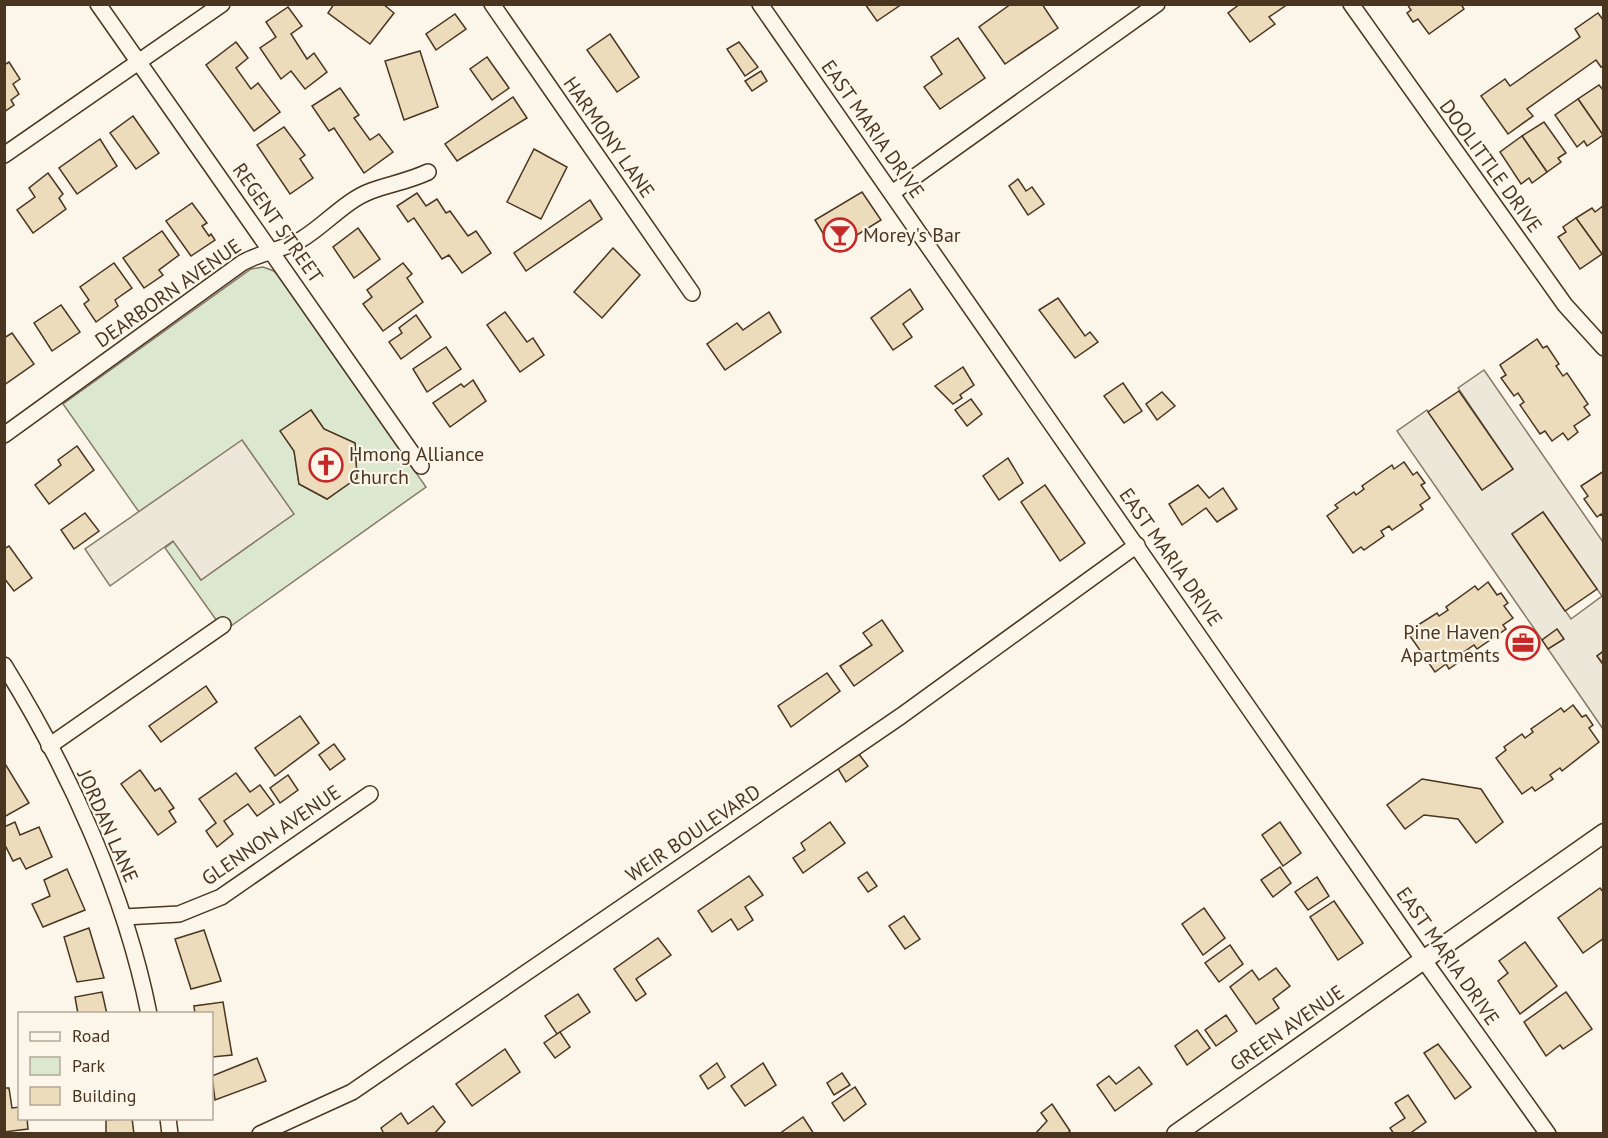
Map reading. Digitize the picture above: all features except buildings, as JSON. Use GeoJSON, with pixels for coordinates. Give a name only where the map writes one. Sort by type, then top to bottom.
{"type":"FeatureCollection","features":[{"type":"Feature","properties":{"kind":"street","name":"REGENT STREET"},"geometry":{"type":"LineString","coordinates":[[98,4],[421,466]]}},
{"type":"Feature","properties":{"kind":"street"},"geometry":{"type":"LineString","coordinates":[[4,155],[222,4]]}},
{"type":"Feature","properties":{"kind":"street","name":"HARMONY LANE"},"geometry":{"type":"LineString","coordinates":[[492,4],[692,293]]}},
{"type":"Feature","properties":{"kind":"street","name":"EAST MARIA DRIVE"},"geometry":{"type":"LineString","coordinates":[[760,4],[1423,959],[1548,1134]]}},
{"type":"Feature","properties":{"kind":"street"},"geometry":{"type":"LineString","coordinates":[[892,193],[1158,4]]}},
{"type":"Feature","properties":{"kind":"street","name":"DOOLITTLE DRIVE"},"geometry":{"type":"LineString","coordinates":[[1351,4],[1565,305],[1604,348]]}},
{"type":"Feature","properties":{"kind":"street","name":"DEARBORN AVENUE"},"geometry":{"type":"LineString","coordinates":[[4,435],[242,263],[256,255],[302,239],[368,192],[410,181],[428,172]]}},
{"type":"Feature","properties":{"kind":"street","name":"WEIR BOULEVARD"},"geometry":{"type":"LineString","coordinates":[[260,1134],[351,1092],[901,716],[1137,545]]}},
{"type":"Feature","properties":{"kind":"street"},"geometry":{"type":"LineString","coordinates":[[49,746],[223,625]]}},
{"type":"Feature","properties":{"kind":"street","name":"JORDAN LANE"},"geometry":{"type":"LineString","coordinates":[[4,665],[49,746],[92,836],[124,917],[148,1012]]}},
{"type":"Feature","properties":{"kind":"street","name":"GLENNON AVENUE"},"geometry":{"type":"LineString","coordinates":[[124,917],[179,914],[221,897],[370,794]]}},
{"type":"Feature","properties":{"kind":"street","name":"GREEN AVENUE"},"geometry":{"type":"LineString","coordinates":[[1176,1134],[1604,833]]}},
{"type":"Feature","properties":{"kind":"green space"},"geometry":{"type":"Polygon","coordinates":[[[263,267],[274,271],[279,277],[426,487],[224,631],[165,548],[174,541],[201,580],[293,514],[242,441],[139,512],[63,404],[251,269],[263,267]],[[311,410],[281,431],[294,451],[299,484],[327,499],[357,478],[355,443],[324,429],[311,410]]]}},
{"type":"Feature","properties":{"kind":"shaded area"},"geometry":{"type":"Polygon","coordinates":[[[1484,370],[1603,542],[1603,651],[1597,656],[1603,665],[1603,729],[1548,649],[1563,639],[1557,630],[1542,640],[1397,431],[1427,410],[1482,490],[1513,469],[1458,388],[1484,370]],[[1543,512],[1512,534],[1571,619],[1602,596],[1543,512]]]}},
{"type":"Feature","properties":{"kind":"shaded area"},"geometry":{"type":"Polygon","coordinates":[[[242,440],[294,514],[201,580],[173,541],[110,586],[85,549],[242,440]]]}},
{"type":"Feature","properties":{"kind":"place","name":"Morey's Bar"},"geometry":{"type":"Point","coordinates":[840,235]}},
{"type":"Feature","properties":{"kind":"place","name":"Hmong Alliance Church"},"geometry":{"type":"Point","coordinates":[326,465]}},
{"type":"Feature","properties":{"kind":"place","name":"Pine Haven Apartments"},"geometry":{"type":"Point","coordinates":[1523,643]}}]}
